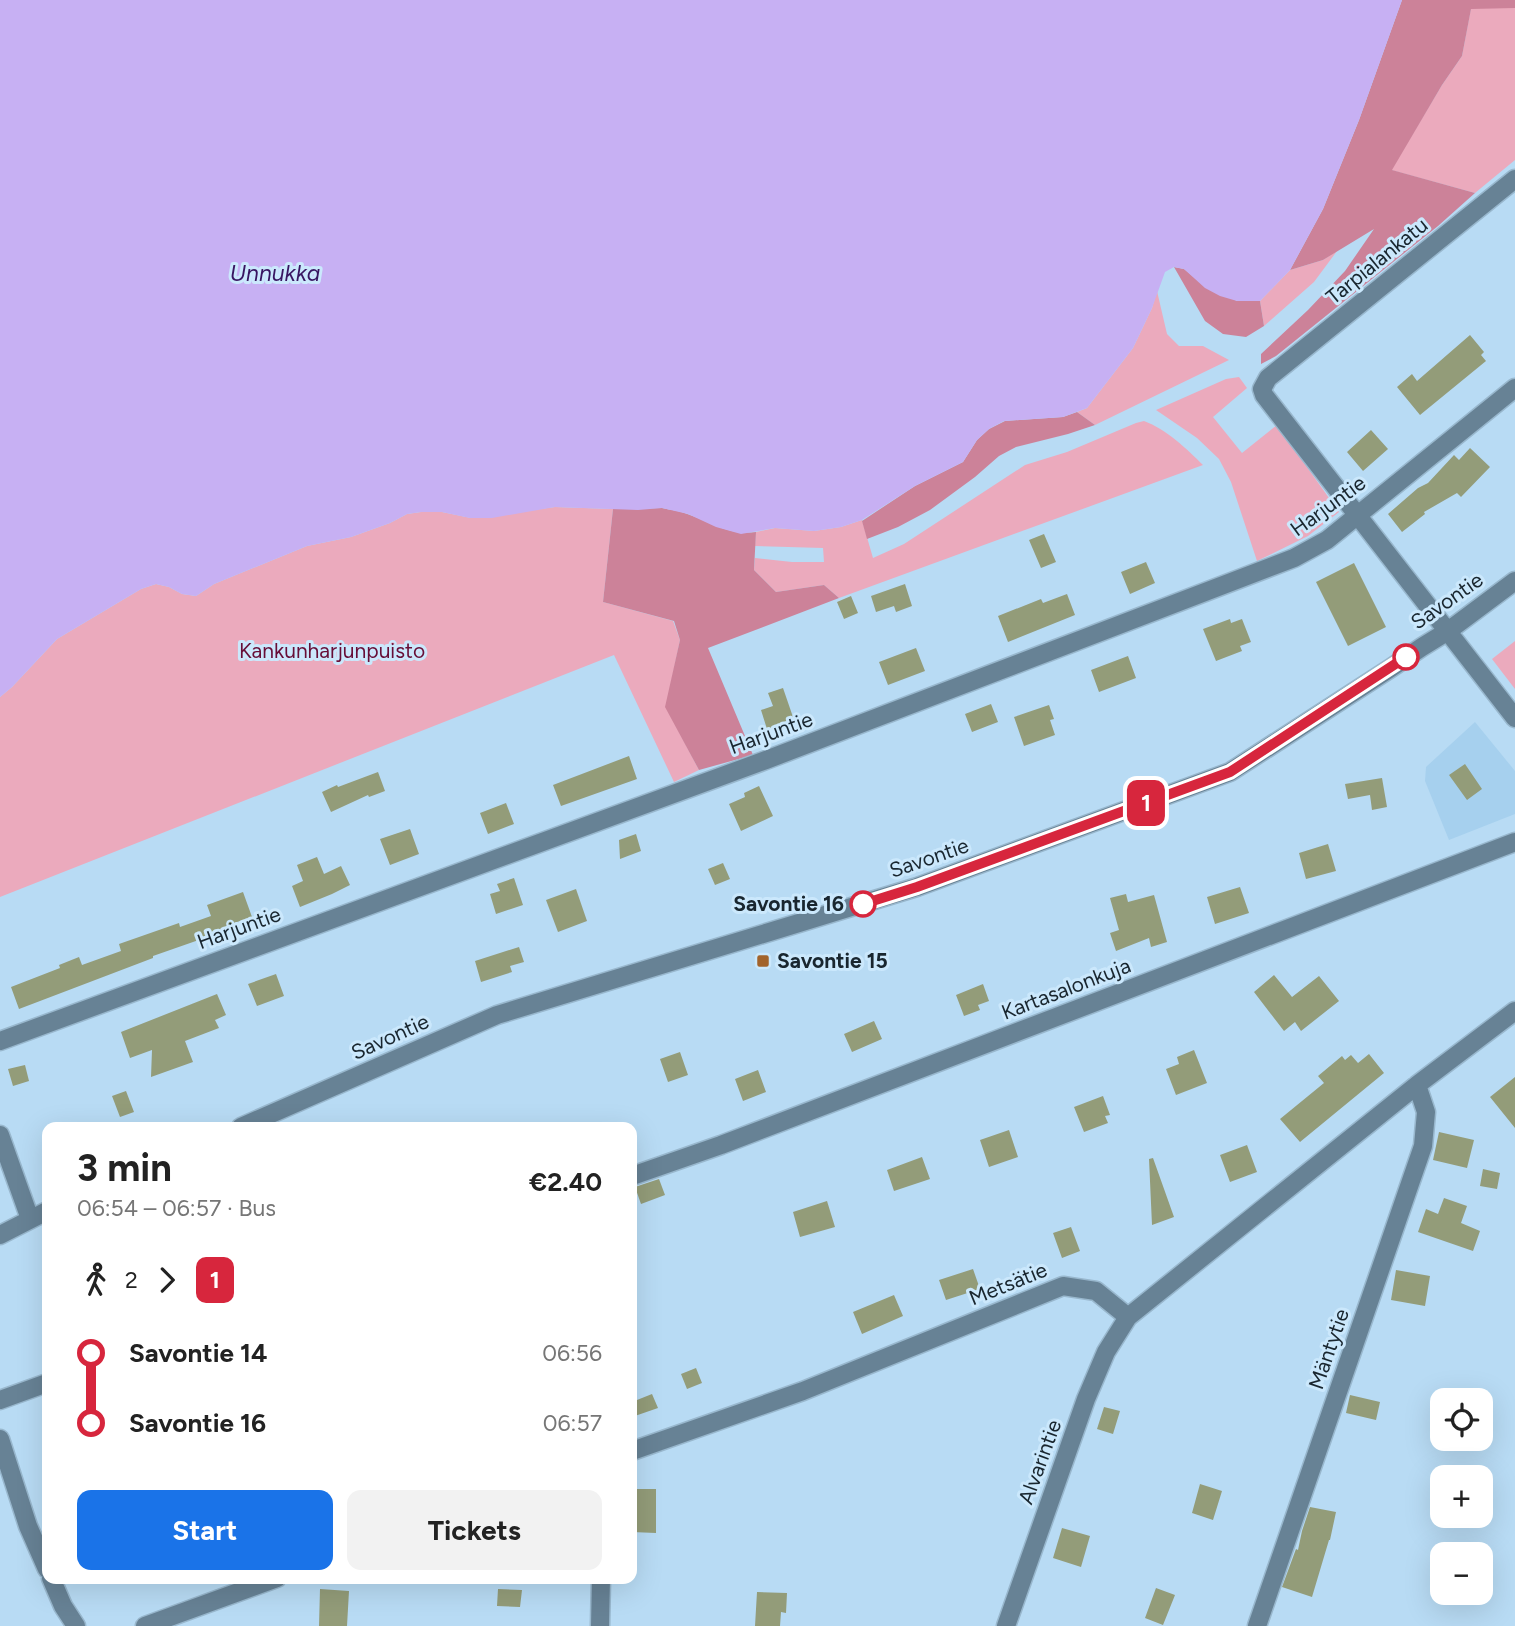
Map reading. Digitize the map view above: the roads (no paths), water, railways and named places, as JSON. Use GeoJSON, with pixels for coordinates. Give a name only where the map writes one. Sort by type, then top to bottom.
{"type":"FeatureCollection","features":[{"type":"Feature","properties":{"kind":"street","name":"Tarpialankatu"},"geometry":{"type":"LineString","coordinates":[[1357,516],[1262,389],[1268,378],[1515,178]]}},
{"type":"Feature","properties":{"kind":"street","name":"Harjuntie"},"geometry":{"type":"LineString","coordinates":[[0,1041],[766,760],[1294,558],[1327,540],[1515,388]]}},
{"type":"Feature","properties":{"kind":"street"},"geometry":{"type":"LineString","coordinates":[[1357,516],[1515,718]]}},
{"type":"Feature","properties":{"kind":"street","name":"Savontie"},"geometry":{"type":"LineString","coordinates":[[252,1122],[498,1015],[917,887],[1230,772],[1448,631],[1515,581]]}},
{"type":"Feature","properties":{"kind":"street","name":"Kartasalonkuja"},"geometry":{"type":"LineString","coordinates":[[637,1174],[734,1140],[1515,842]]}},
{"type":"Feature","properties":{"kind":"street"},"geometry":{"type":"LineString","coordinates":[[1128,1317],[1417,1085],[1515,1011]]}},
{"type":"Feature","properties":{"kind":"street","name":"Mäntytie"},"geometry":{"type":"LineString","coordinates":[[1257,1626],[1423,1146],[1426,1112],[1417,1085]]}},
{"type":"Feature","properties":{"kind":"street"},"geometry":{"type":"LineString","coordinates":[[0,1135],[30,1219]]}},
{"type":"Feature","properties":{"kind":"street"},"geometry":{"type":"LineString","coordinates":[[0,1235],[42,1213]]}},
{"type":"Feature","properties":{"kind":"street","name":"Metsätie"},"geometry":{"type":"LineString","coordinates":[[637,1449],[803,1391],[1063,1286],[1096,1291],[1128,1317]]}},
{"type":"Feature","properties":{"kind":"street","name":"Alvarintie"},"geometry":{"type":"LineString","coordinates":[[1006,1626],[1087,1399],[1106,1352],[1128,1317]]}},
{"type":"Feature","properties":{"kind":"street"},"geometry":{"type":"LineString","coordinates":[[0,1399],[42,1385]]}},
{"type":"Feature","properties":{"kind":"street"},"geometry":{"type":"LineString","coordinates":[[0,1439],[28,1525],[42,1557]]}},
{"type":"Feature","properties":{"kind":"street"},"geometry":{"type":"LineString","coordinates":[[54,1584],[76,1626]]}},
{"type":"Feature","properties":{"kind":"street"},"geometry":{"type":"LineString","coordinates":[[145,1626],[260,1584]]}},
{"type":"Feature","properties":{"kind":"street"},"geometry":{"type":"LineString","coordinates":[[600,1626],[601,1584]]}},
{"type":"Feature","properties":{"kind":"water","name":"Unnukka"},"geometry":{"type":"Polygon","coordinates":[[[0,0],[1402,0],[1359,120],[1323,209],[1290,270],[1260,301],[1237,301],[1220,296],[1205,288],[1184,269],[1174,267],[1165,272],[1133,348],[1087,408],[1063,417],[1004,421],[977,440],[963,462],[915,486],[862,520],[841,527],[814,531],[775,528],[741,534],[716,527],[688,514],[662,508],[638,510],[555,507],[492,518],[470,518],[442,512],[407,514],[351,537],[307,546],[214,584],[196,596],[182,594],[156,584],[141,589],[57,639],[0,697],[0,0]]]}},
{"type":"Feature","properties":{"kind":"place","name":"Savontie 16"},"geometry":{"type":"Point","coordinates":[863,904]}},
{"type":"Feature","properties":{"kind":"place","name":"Savontie 15"},"geometry":{"type":"Point","coordinates":[763,961]}},
{"type":"Feature","properties":{"kind":"park label","name":"Kankunharjunpuisto"},"geometry":{"type":"Point","coordinates":[332,651]}}]}
